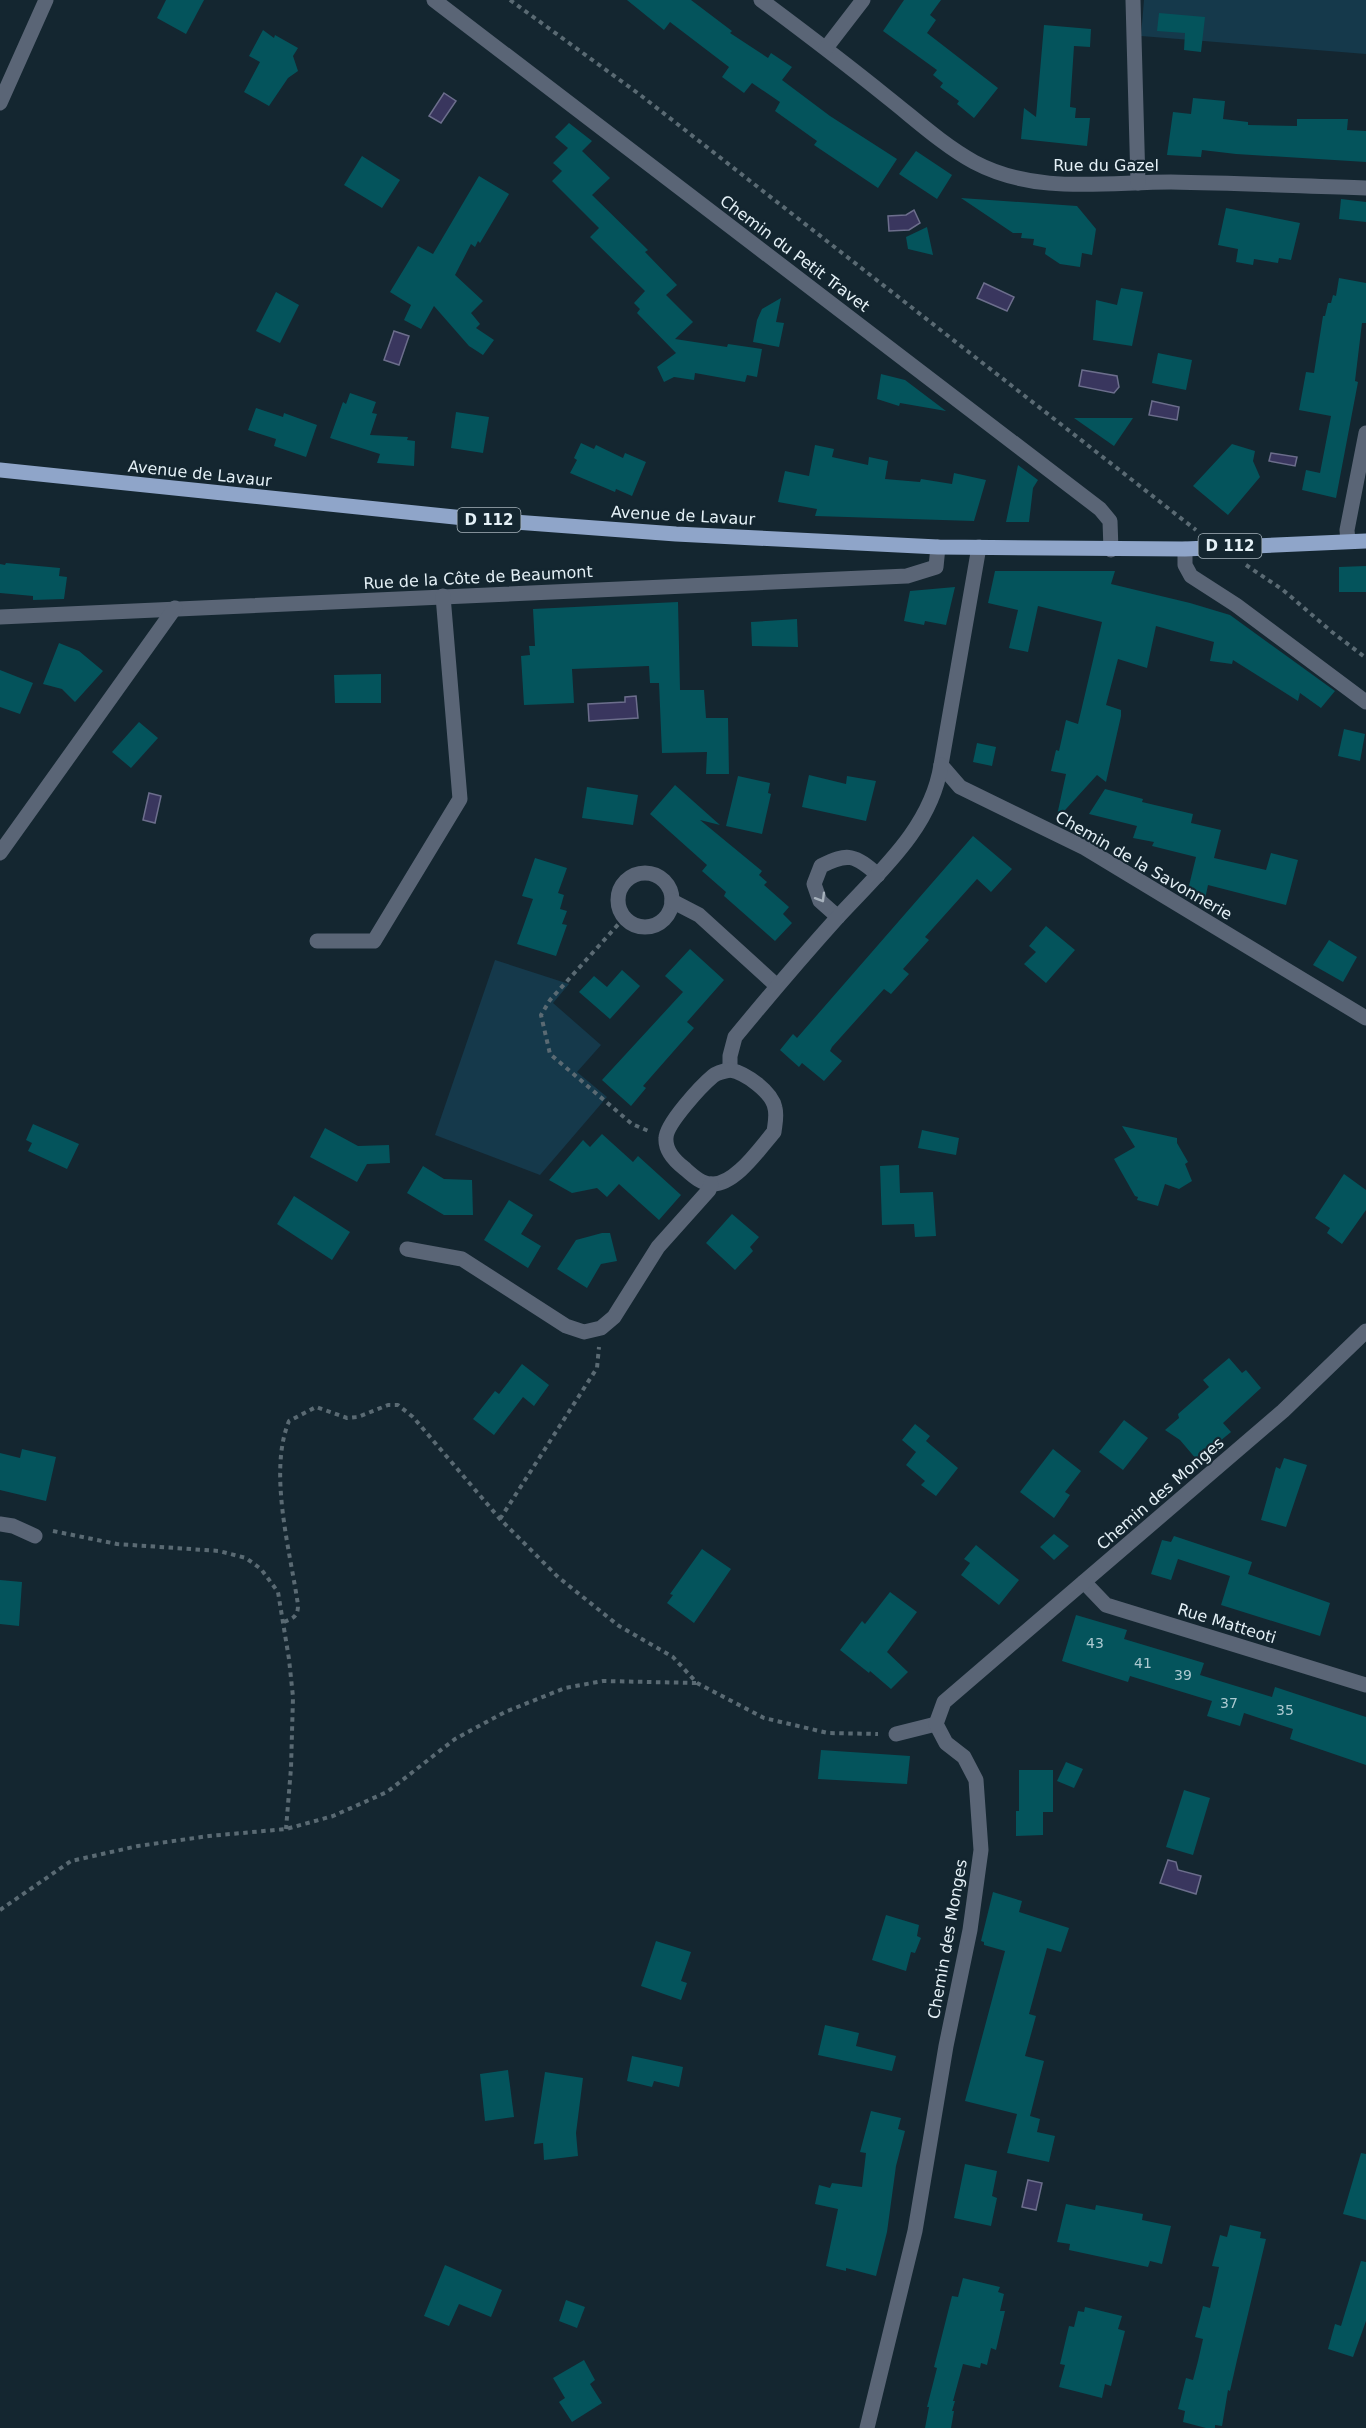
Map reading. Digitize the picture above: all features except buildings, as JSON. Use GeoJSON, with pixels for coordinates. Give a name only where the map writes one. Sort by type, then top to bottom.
{"type":"FeatureCollection","features":[{"type":"Feature","properties":{"kind":"main road","name":"Avenue de Lavaur"},"geometry":{"type":"LineString","coordinates":[[0,470],[474,519],[676,534],[938,547],[1111,550],[1366,541]]}},
{"type":"Feature","properties":{"kind":"street"},"geometry":{"type":"LineString","coordinates":[[0,103],[46,0]]}},
{"type":"Feature","properties":{"kind":"street","name":"Chemin du Petit Travet"},"geometry":{"type":"LineString","coordinates":[[434,0],[1100,509],[1110,521],[1111,550]]}},
{"type":"Feature","properties":{"kind":"street","name":"Rue du Gazel"},"geometry":{"type":"LineString","coordinates":[[761,0],[826,48],[946,144],[975,163],[1013,177],[1053,185],[1138,183],[1366,188]]}},
{"type":"Feature","properties":{"kind":"street"},"geometry":{"type":"LineString","coordinates":[[826,48],[863,0]]}},
{"type":"Feature","properties":{"kind":"street"},"geometry":{"type":"LineString","coordinates":[[1133,0],[1138,183]]}},
{"type":"Feature","properties":{"kind":"street"},"geometry":{"type":"LineString","coordinates":[[1348,541],[1347,530],[1366,433]]}},
{"type":"Feature","properties":{"kind":"street","name":"Rue de la Côte de Beaumont"},"geometry":{"type":"LineString","coordinates":[[0,617],[907,576],[936,567],[938,547]]}},
{"type":"Feature","properties":{"kind":"street"},"geometry":{"type":"LineString","coordinates":[[730,1070],[730,1056],[735,1037],[838,917],[908,842],[938,783],[979,547]]}},
{"type":"Feature","properties":{"kind":"street"},"geometry":{"type":"LineString","coordinates":[[1185,549],[1185,565],[1191,576],[1236,605],[1366,702]]}},
{"type":"Feature","properties":{"kind":"street"},"geometry":{"type":"LineString","coordinates":[[317,941],[374,941],[460,798],[443,596]]}},
{"type":"Feature","properties":{"kind":"street"},"geometry":{"type":"LineString","coordinates":[[0,853],[175,608]]}},
{"type":"Feature","properties":{"kind":"street","name":"Chemin de la Savonnerie"},"geometry":{"type":"LineString","coordinates":[[941,765],[960,787],[1085,848],[1366,1018]]}},
{"type":"Feature","properties":{"kind":"street"},"geometry":{"type":"LineString","coordinates":[[838,917],[819,902],[814,884],[821,866],[841,856],[860,859],[878,875]]}},
{"type":"Feature","properties":{"kind":"street"},"geometry":{"type":"LineString","coordinates":[[636,874],[653,874],[667,884],[672,901],[670,910],[658,923],[640,926],[624,918],[617,902],[618,893],[628,878],[636,874]]}},
{"type":"Feature","properties":{"kind":"street"},"geometry":{"type":"LineString","coordinates":[[672,901],[699,915],[777,986]]}},
{"type":"Feature","properties":{"kind":"street"},"geometry":{"type":"LineString","coordinates":[[730,1070],[747,1077],[773,1100],[776,1122],[774,1132],[735,1175],[722,1182],[711,1184],[699,1181],[680,1165],[669,1152],[666,1137],[670,1123],[713,1076],[730,1070]]}},
{"type":"Feature","properties":{"kind":"street"},"geometry":{"type":"LineString","coordinates":[[407,1249],[462,1259],[566,1326],[584,1332],[601,1329],[614,1317],[658,1247],[709,1190],[711,1184]]}},
{"type":"Feature","properties":{"kind":"street","name":"Chemin des Monges"},"geometry":{"type":"LineString","coordinates":[[867,2428],[915,2231],[940,2080],[970,1930],[981,1850],[976,1780],[964,1757],[946,1743],[936,1724],[944,1702],[1283,1411],[1366,1331]]}},
{"type":"Feature","properties":{"kind":"street"},"geometry":{"type":"LineString","coordinates":[[0,1524],[35,1536]]}},
{"type":"Feature","properties":{"kind":"street","name":"Rue Matteoti"},"geometry":{"type":"LineString","coordinates":[[1084,1582],[1106,1605],[1366,1684]]}},
{"type":"Feature","properties":{"kind":"street"},"geometry":{"type":"LineString","coordinates":[[896,1734],[936,1724]]}},
{"type":"Feature","properties":{"kind":"path"},"geometry":{"type":"LineString","coordinates":[[510,0],[639,94],[1218,547],[1283,590],[1366,658]]}},
{"type":"Feature","properties":{"kind":"path"},"geometry":{"type":"LineString","coordinates":[[624,918],[550,1000],[541,1015],[550,1054],[632,1124],[666,1137]]}},
{"type":"Feature","properties":{"kind":"path"},"geometry":{"type":"LineString","coordinates":[[500,1520],[597,1368],[601,1329]]}},
{"type":"Feature","properties":{"kind":"path"},"geometry":{"type":"LineString","coordinates":[[284,1622],[293,1619],[298,1614],[280,1485],[282,1438],[289,1421],[316,1407],[346,1418],[358,1417],[388,1405],[398,1406],[413,1417],[500,1520],[558,1577],[620,1626],[673,1657],[697,1683],[764,1718],[828,1733],[896,1734]]}},
{"type":"Feature","properties":{"kind":"path"},"geometry":{"type":"LineString","coordinates":[[35,1536],[55,1531],[117,1544],[219,1551],[246,1558],[261,1569],[278,1592],[293,1696],[286,1829]]}},
{"type":"Feature","properties":{"kind":"path"},"geometry":{"type":"LineString","coordinates":[[0,1910],[71,1861],[162,1843],[286,1829],[333,1816],[387,1792],[454,1739],[505,1712],[564,1688],[603,1681],[697,1683]]}},
{"type":"Feature","properties":{"kind":"shaded area"},"geometry":{"type":"Polygon","coordinates":[[[1144,0],[1366,0],[1366,54],[1141,36],[1144,0]]]}},
{"type":"Feature","properties":{"kind":"shaded area"},"geometry":{"type":"Polygon","coordinates":[[[444,93],[456,101],[441,123],[429,116],[444,93]]]}},
{"type":"Feature","properties":{"kind":"shaded area"},"geometry":{"type":"Polygon","coordinates":[[[914,210],[920,223],[909,230],[889,231],[888,216],[906,215],[914,210]]]}},
{"type":"Feature","properties":{"kind":"shaded area"},"geometry":{"type":"Polygon","coordinates":[[[984,283],[1014,297],[1007,311],[977,298],[984,283]]]}},
{"type":"Feature","properties":{"kind":"shaded area"},"geometry":{"type":"Polygon","coordinates":[[[394,331],[409,336],[399,365],[384,360],[394,331]]]}},
{"type":"Feature","properties":{"kind":"shaded area"},"geometry":{"type":"Polygon","coordinates":[[[1082,370],[1117,376],[1119,387],[1114,393],[1079,386],[1082,370]]]}},
{"type":"Feature","properties":{"kind":"shaded area"},"geometry":{"type":"Polygon","coordinates":[[[1152,401],[1179,407],[1177,420],[1149,415],[1152,401]]]}},
{"type":"Feature","properties":{"kind":"shaded area"},"geometry":{"type":"Polygon","coordinates":[[[1271,453],[1297,457],[1295,466],[1269,461],[1271,453]]]}},
{"type":"Feature","properties":{"kind":"shaded area"},"geometry":{"type":"Polygon","coordinates":[[[636,696],[638,718],[589,721],[588,704],[625,702],[625,697],[636,696]]]}},
{"type":"Feature","properties":{"kind":"shaded area"},"geometry":{"type":"Polygon","coordinates":[[[149,793],[161,796],[155,823],[143,820],[149,793]]]}},
{"type":"Feature","properties":{"kind":"shaded area"},"geometry":{"type":"Polygon","coordinates":[[[495,960],[569,984],[553,1003],[601,1045],[577,1072],[607,1097],[540,1175],[435,1135],[495,960]]]}},
{"type":"Feature","properties":{"kind":"shaded area"},"geometry":{"type":"Polygon","coordinates":[[[1168,1860],[1176,1862],[1178,1870],[1201,1876],[1196,1894],[1160,1883],[1168,1860]]]}},
{"type":"Feature","properties":{"kind":"shaded area"},"geometry":{"type":"Polygon","coordinates":[[[1028,2180],[1042,2183],[1036,2210],[1022,2207],[1028,2180]]]}}]}
